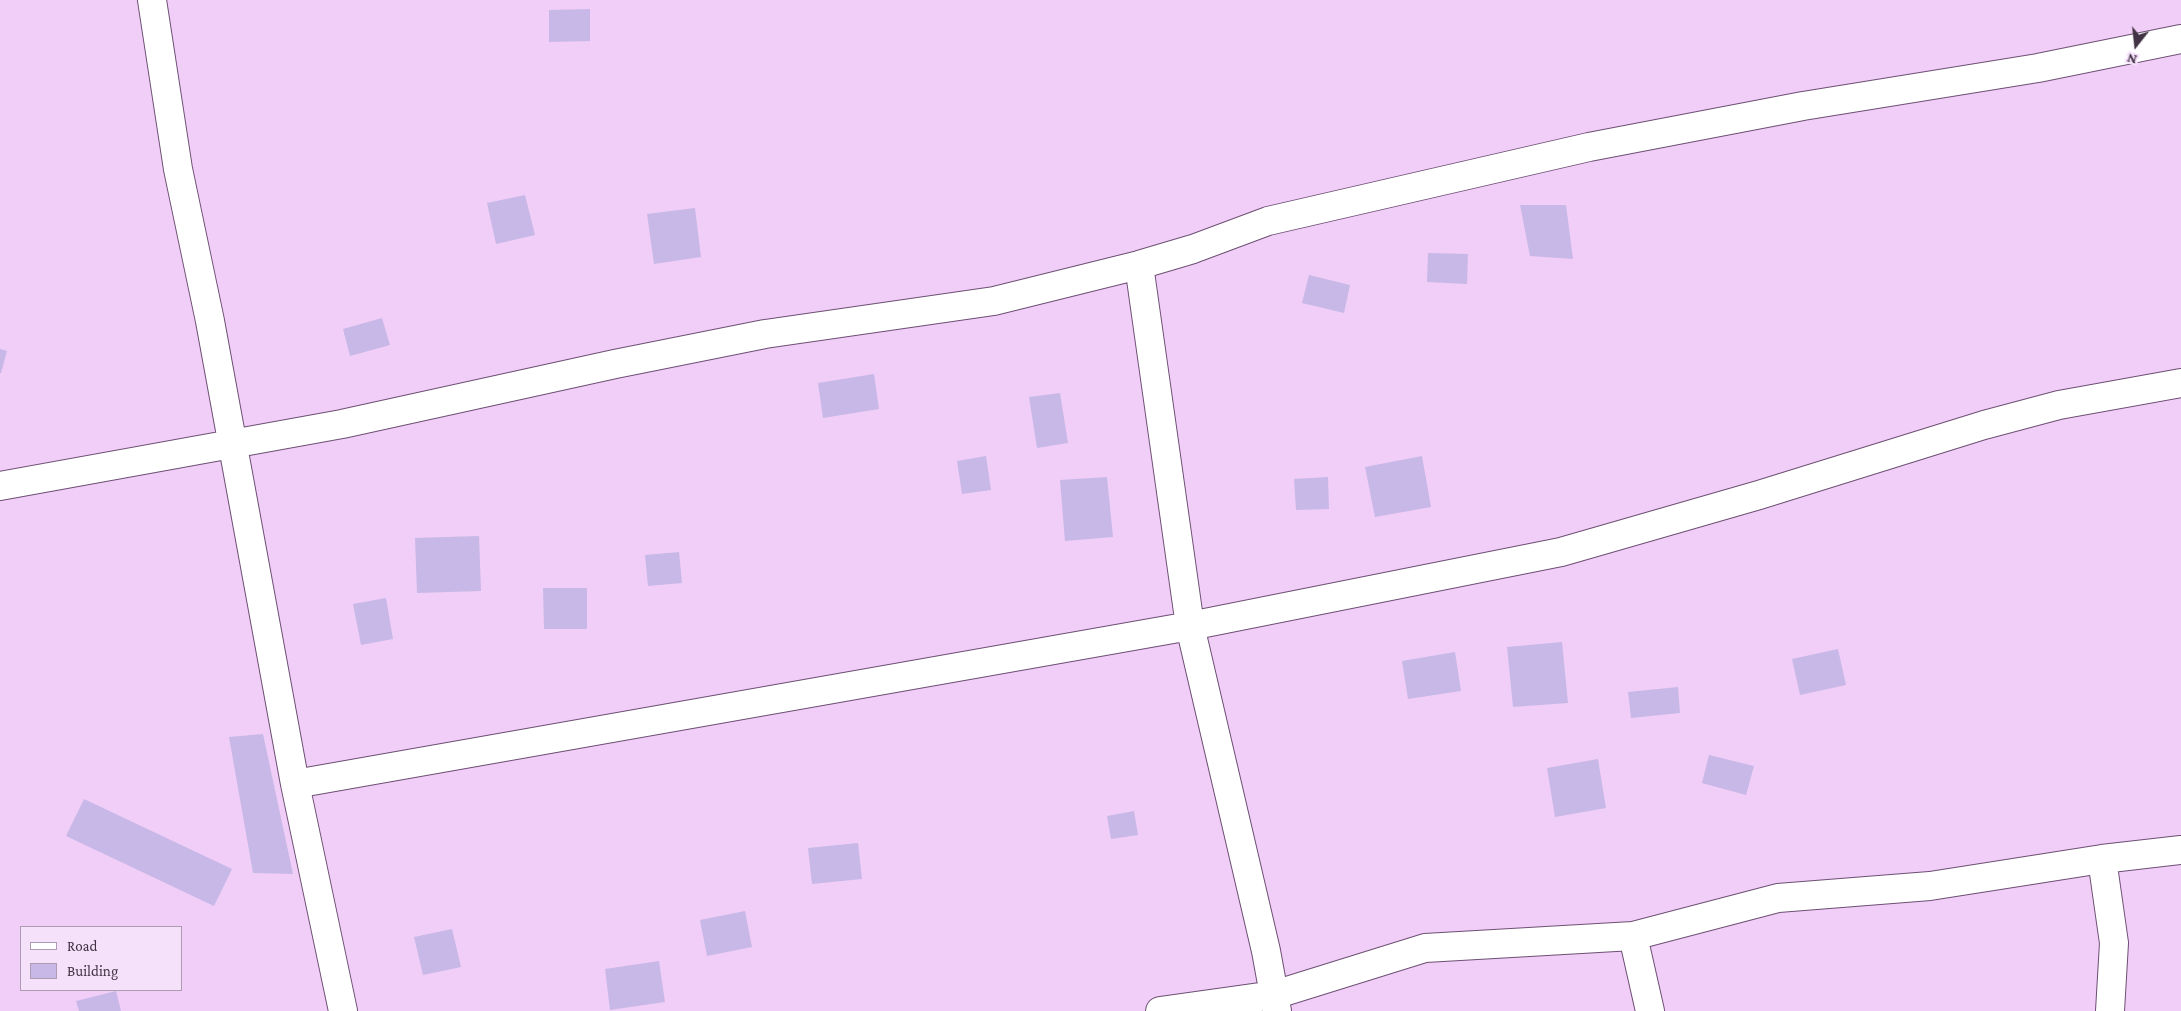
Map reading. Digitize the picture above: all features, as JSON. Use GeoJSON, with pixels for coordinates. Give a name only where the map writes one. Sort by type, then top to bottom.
{"type":"FeatureCollection","features":[{"type":"Feature","properties":{"kind":"street"},"geometry":{"type":"LineString","coordinates":[[152,0],[178,170],[234,445],[295,784],[342,1011]]}},
{"type":"Feature","properties":{"kind":"street"},"geometry":{"type":"LineString","coordinates":[[0,486],[342,424],[615,364],[765,334],[994,301],[1140,266],[1193,249],[1268,221],[1589,147],[1803,106],[2038,68],[2181,39]]}},
{"type":"Feature","properties":{"kind":"street"},"geometry":{"type":"LineString","coordinates":[[1140,266],[1190,626],[1276,1003]]}},
{"type":"Feature","properties":{"kind":"street"},"geometry":{"type":"LineString","coordinates":[[295,784],[1190,626],[1561,552],[1759,495],[1984,425],[2059,405],[2181,383]]}},
{"type":"Feature","properties":{"kind":"street"},"geometry":{"type":"LineString","coordinates":[[1160,1011],[1276,1003],[1425,948],[1633,936],[1778,898],[1930,886],[2102,859],[2181,850]]}},
{"type":"Feature","properties":{"kind":"street"},"geometry":{"type":"LineString","coordinates":[[2102,859],[2114,943],[2110,1011]]}},
{"type":"Feature","properties":{"kind":"street"},"geometry":{"type":"LineString","coordinates":[[1633,936],[1650,1011]]}},
{"type":"Feature","properties":{"kind":"building"},"geometry":{"type":"Polygon","coordinates":[[[590,9],[590,41],[549,42],[549,10],[590,9]]]}},
{"type":"Feature","properties":{"kind":"building"},"geometry":{"type":"Polygon","coordinates":[[[525,195],[535,235],[496,244],[487,203],[525,195]]]}},
{"type":"Feature","properties":{"kind":"building"},"geometry":{"type":"Polygon","coordinates":[[[1520,205],[1566,205],[1573,259],[1530,256],[1520,205]]]}},
{"type":"Feature","properties":{"kind":"building"},"geometry":{"type":"Polygon","coordinates":[[[695,208],[701,257],[654,264],[647,214],[695,208]]]}},
{"type":"Feature","properties":{"kind":"building"},"geometry":{"type":"Polygon","coordinates":[[[1428,253],[1468,254],[1467,284],[1427,282],[1428,253]]]}},
{"type":"Feature","properties":{"kind":"building"},"geometry":{"type":"Polygon","coordinates":[[[1309,275],[1350,285],[1344,313],[1302,303],[1309,275]]]}},
{"type":"Feature","properties":{"kind":"building"},"geometry":{"type":"Polygon","coordinates":[[[382,318],[390,345],[350,356],[343,329],[382,318]]]}},
{"type":"Feature","properties":{"kind":"building"},"geometry":{"type":"Polygon","coordinates":[[[0,349],[7,351],[1,373],[0,373],[0,349]]]}},
{"type":"Feature","properties":{"kind":"building"},"geometry":{"type":"Polygon","coordinates":[[[874,374],[879,409],[823,418],[818,383],[874,374]]]}},
{"type":"Feature","properties":{"kind":"building"},"geometry":{"type":"Polygon","coordinates":[[[1060,393],[1068,443],[1037,448],[1029,397],[1060,393]]]}},
{"type":"Feature","properties":{"kind":"building"},"geometry":{"type":"Polygon","coordinates":[[[986,456],[991,490],[962,494],[957,461],[986,456]]]}},
{"type":"Feature","properties":{"kind":"building"},"geometry":{"type":"Polygon","coordinates":[[[1422,456],[1431,507],[1375,517],[1365,467],[1422,456]]]}},
{"type":"Feature","properties":{"kind":"building"},"geometry":{"type":"Polygon","coordinates":[[[1107,477],[1113,537],[1065,541],[1060,480],[1107,477]]]}},
{"type":"Feature","properties":{"kind":"building"},"geometry":{"type":"Polygon","coordinates":[[[1328,477],[1329,509],[1296,510],[1294,479],[1328,477]]]}},
{"type":"Feature","properties":{"kind":"building"},"geometry":{"type":"Polygon","coordinates":[[[479,536],[481,591],[417,593],[415,538],[479,536]]]}},
{"type":"Feature","properties":{"kind":"building"},"geometry":{"type":"Polygon","coordinates":[[[679,552],[682,583],[648,586],[645,555],[679,552]]]}},
{"type":"Feature","properties":{"kind":"building"},"geometry":{"type":"Polygon","coordinates":[[[543,588],[587,588],[587,629],[544,629],[543,588]]]}},
{"type":"Feature","properties":{"kind":"building"},"geometry":{"type":"Polygon","coordinates":[[[386,598],[393,639],[361,645],[353,604],[386,598]]]}},
{"type":"Feature","properties":{"kind":"building"},"geometry":{"type":"Polygon","coordinates":[[[1562,642],[1568,703],[1513,707],[1507,647],[1562,642]]]}},
{"type":"Feature","properties":{"kind":"building"},"geometry":{"type":"Polygon","coordinates":[[[1838,649],[1846,685],[1800,695],[1792,659],[1838,649]]]}},
{"type":"Feature","properties":{"kind":"building"},"geometry":{"type":"Polygon","coordinates":[[[1455,652],[1461,691],[1408,699],[1402,661],[1455,652]]]}},
{"type":"Feature","properties":{"kind":"building"},"geometry":{"type":"Polygon","coordinates":[[[1678,687],[1680,713],[1631,718],[1628,692],[1678,687]]]}},
{"type":"Feature","properties":{"kind":"building"},"geometry":{"type":"Polygon","coordinates":[[[263,734],[293,874],[253,873],[229,737],[263,734]]]}},
{"type":"Feature","properties":{"kind":"building"},"geometry":{"type":"Polygon","coordinates":[[[1709,755],[1754,766],[1746,795],[1702,783],[1709,755]]]}},
{"type":"Feature","properties":{"kind":"building"},"geometry":{"type":"Polygon","coordinates":[[[1598,759],[1606,808],[1555,817],[1547,768],[1598,759]]]}},
{"type":"Feature","properties":{"kind":"building"},"geometry":{"type":"Polygon","coordinates":[[[84,799],[232,869],[214,906],[66,836],[84,799]]]}},
{"type":"Feature","properties":{"kind":"building"},"geometry":{"type":"Polygon","coordinates":[[[1134,811],[1138,835],[1111,839],[1107,816],[1134,811]]]}},
{"type":"Feature","properties":{"kind":"building"},"geometry":{"type":"Polygon","coordinates":[[[858,843],[862,879],[812,884],[808,848],[858,843]]]}},
{"type":"Feature","properties":{"kind":"building"},"geometry":{"type":"Polygon","coordinates":[[[745,911],[752,947],[707,956],[700,920],[745,911]]]}},
{"type":"Feature","properties":{"kind":"building"},"geometry":{"type":"Polygon","coordinates":[[[452,929],[461,967],[423,975],[414,937],[452,929]]]}},
{"type":"Feature","properties":{"kind":"building"},"geometry":{"type":"Polygon","coordinates":[[[659,961],[665,1002],[610,1010],[605,969],[659,961]]]}},
{"type":"Feature","properties":{"kind":"building"},"geometry":{"type":"Polygon","coordinates":[[[116,991],[121,1011],[79,1011],[76,1001],[116,991]]]}}]}
